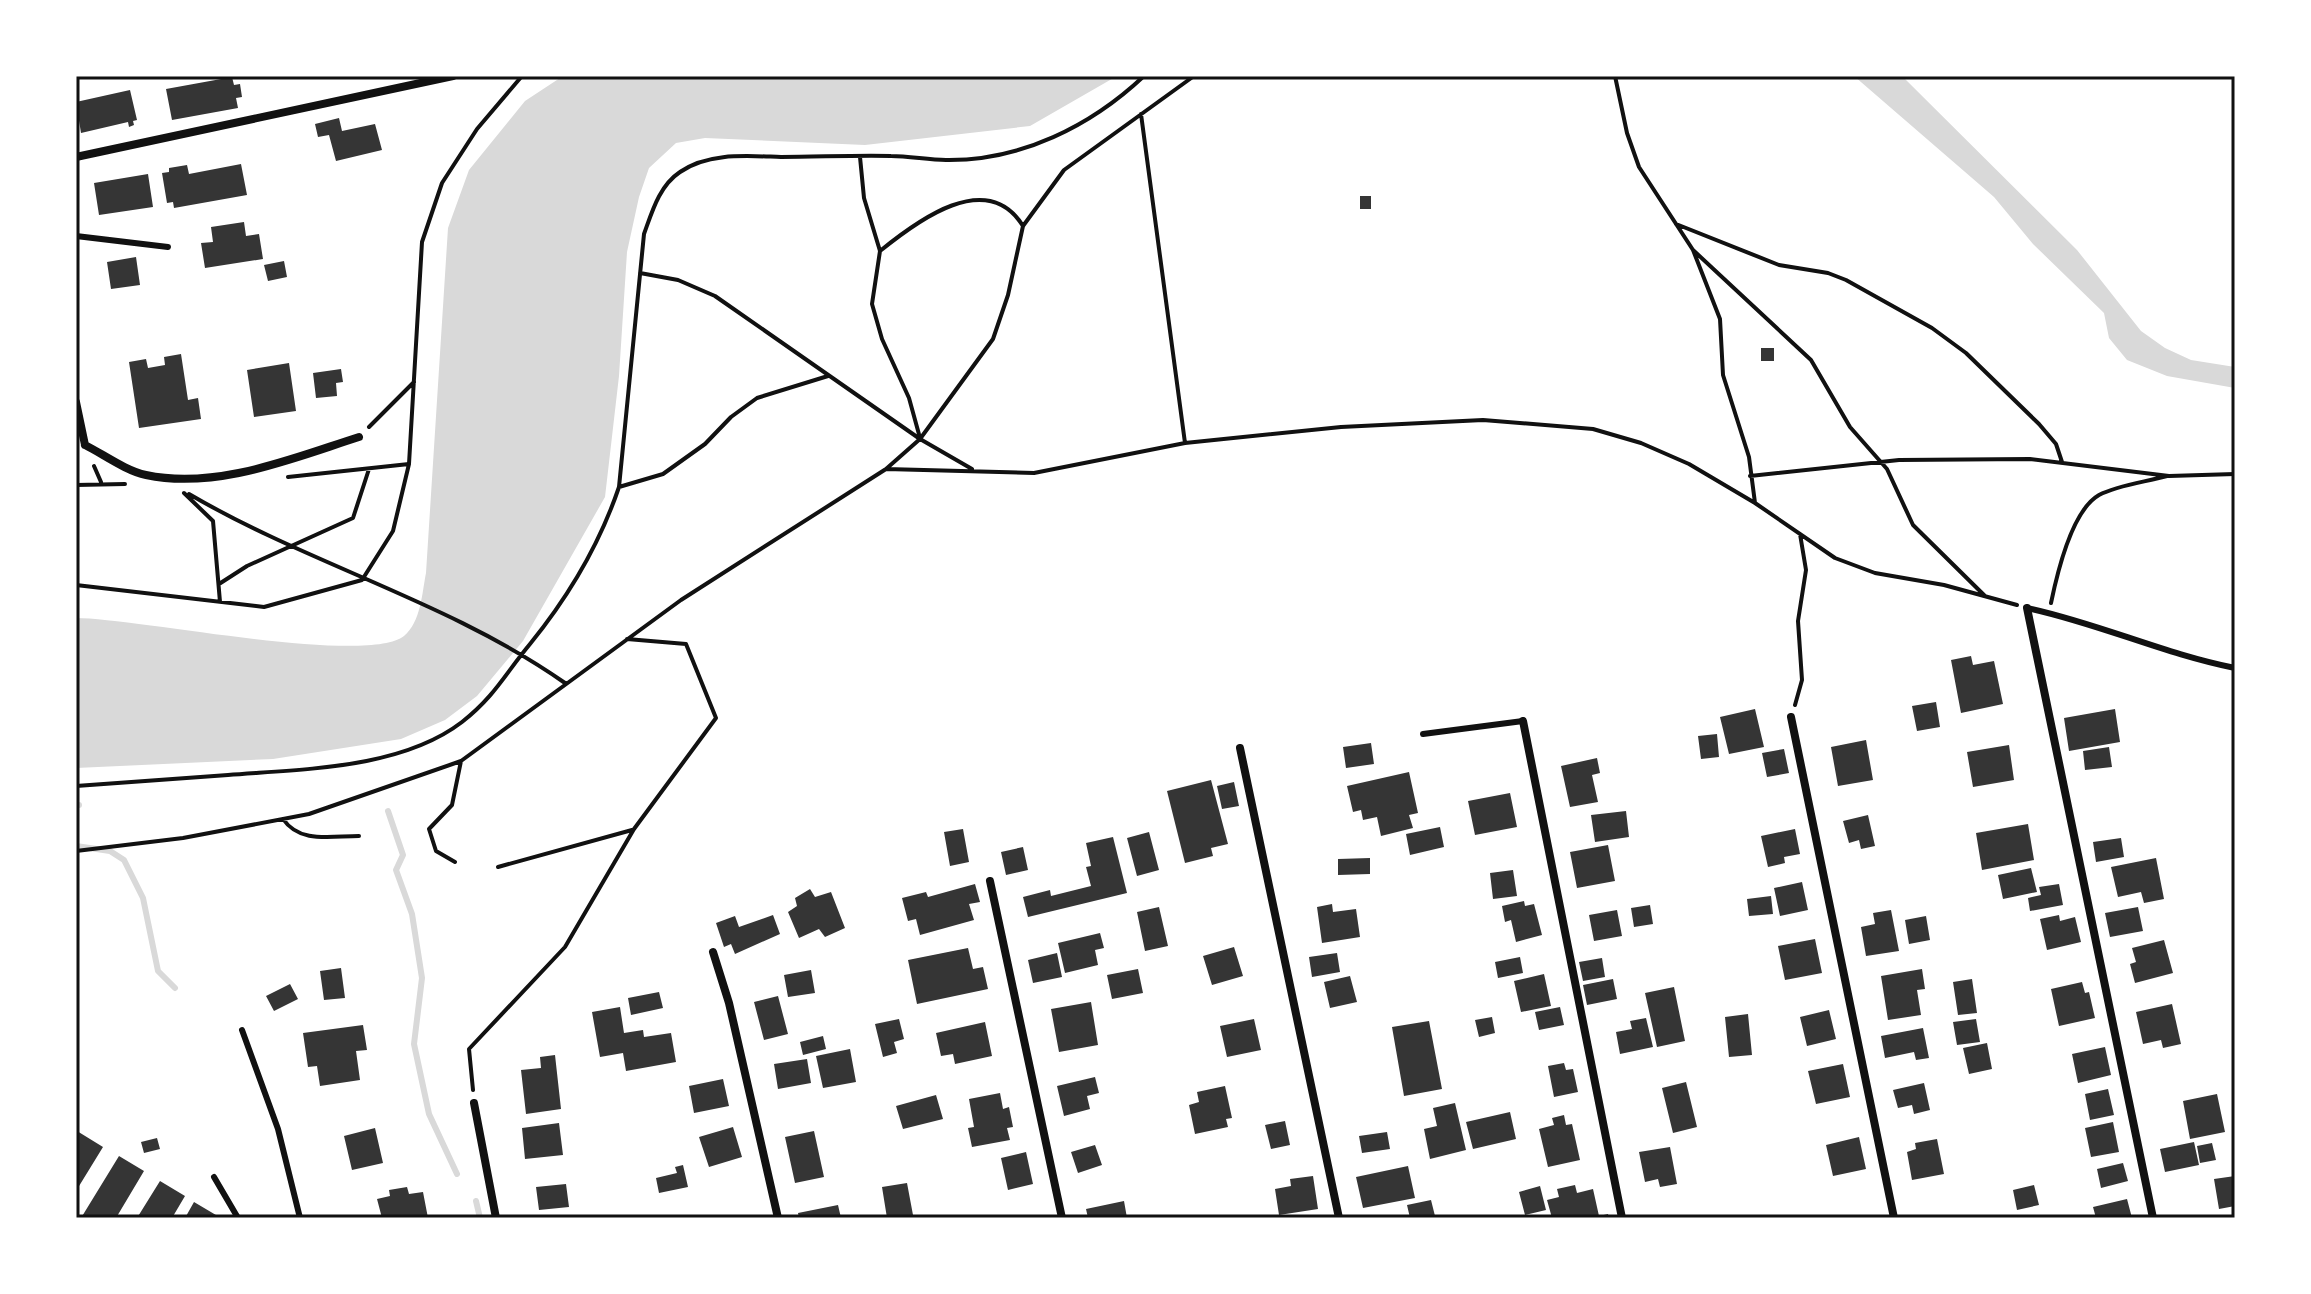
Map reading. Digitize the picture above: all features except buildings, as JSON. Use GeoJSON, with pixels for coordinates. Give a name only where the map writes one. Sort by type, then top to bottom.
{"type":"FeatureCollection","features":[{"type":"Feature","properties":{"kind":"street"},"geometry":{"type":"LineString","coordinates":[[76,157],[453,76]]}},
{"type":"Feature","properties":{"kind":"street"},"geometry":{"type":"LineString","coordinates":[[76,402],[80,446],[143,475],[185,479],[255,469],[359,437]]}},
{"type":"Feature","properties":{"kind":"street"},"geometry":{"type":"LineString","coordinates":[[2027,608],[2153,1218]]}},
{"type":"Feature","properties":{"kind":"street"},"geometry":{"type":"LineString","coordinates":[[1791,717],[1894,1218]]}},
{"type":"Feature","properties":{"kind":"street"},"geometry":{"type":"LineString","coordinates":[[1523,721],[1622,1218]]}},
{"type":"Feature","properties":{"kind":"street"},"geometry":{"type":"LineString","coordinates":[[1240,748],[1339,1218]]}},
{"type":"Feature","properties":{"kind":"street"},"geometry":{"type":"LineString","coordinates":[[990,881],[1062,1218]]}},
{"type":"Feature","properties":{"kind":"street"},"geometry":{"type":"LineString","coordinates":[[713,952],[729,1003],[778,1218]]}},
{"type":"Feature","properties":{"kind":"street"},"geometry":{"type":"LineString","coordinates":[[474,1103],[496,1218]]}},
{"type":"Feature","properties":{"kind":"lane"},"geometry":{"type":"LineString","coordinates":[[76,236],[168,247]]}},
{"type":"Feature","properties":{"kind":"lane"},"geometry":{"type":"LineString","coordinates":[[2027,608],[2079,619],[2196,660],[2235,668]]}},
{"type":"Feature","properties":{"kind":"lane"},"geometry":{"type":"LineString","coordinates":[[1423,734],[1523,721]]}},
{"type":"Feature","properties":{"kind":"lane"},"geometry":{"type":"LineString","coordinates":[[242,1030],[278,1129],[300,1218]]}},
{"type":"Feature","properties":{"kind":"lane"},"geometry":{"type":"LineString","coordinates":[[214,1177],[238,1218]]}},
{"type":"Feature","properties":{"kind":"path"},"geometry":{"type":"LineString","coordinates":[[76,585],[264,607],[362,580],[393,531],[409,464],[422,242],[442,183],[477,129],[522,76]]}},
{"type":"Feature","properties":{"kind":"path"},"geometry":{"type":"LineString","coordinates":[[76,786],[315,769],[377,759],[460,724],[497,693],[521,655],[564,601],[606,526],[619,487],[644,234],[658,198],[678,173],[704,159],[860,157],[948,160],[1040,143],[1090,120],[1144,76]]}},
{"type":"Feature","properties":{"kind":"path"},"geometry":{"type":"LineString","coordinates":[[76,851],[183,838],[309,814],[461,761],[625,639],[886,469],[920,439],[993,339],[1008,295],[1023,226],[1064,170],[1194,76]]}},
{"type":"Feature","properties":{"kind":"path"},"geometry":{"type":"LineString","coordinates":[[1615,76],[1627,133],[1639,167],[1693,250],[1720,319],[1723,375],[1749,457],[1755,503]]}},
{"type":"Feature","properties":{"kind":"path"},"geometry":{"type":"LineString","coordinates":[[1141,114],[1185,443]]}},
{"type":"Feature","properties":{"kind":"path"},"geometry":{"type":"LineString","coordinates":[[860,157],[864,198],[880,251],[872,304],[882,339],[909,398],[920,439]]}},
{"type":"Feature","properties":{"kind":"path"},"geometry":{"type":"LineString","coordinates":[[880,251],[917,222],[963,201],[999,203],[1011,207],[1023,226]]}},
{"type":"Feature","properties":{"kind":"path"},"geometry":{"type":"LineString","coordinates":[[1676,224],[1779,265],[1828,273],[1846,280],[1932,328],[1966,353],[2039,424],[2056,444],[2062,462]]}},
{"type":"Feature","properties":{"kind":"path"},"geometry":{"type":"LineString","coordinates":[[1693,250],[1811,360],[1850,427],[1881,462],[1913,525],[1986,597]]}},
{"type":"Feature","properties":{"kind":"path"},"geometry":{"type":"LineString","coordinates":[[640,273],[678,280],[715,296],[920,439],[975,471]]}},
{"type":"Feature","properties":{"kind":"path"},"geometry":{"type":"LineString","coordinates":[[619,487],[663,474],[705,444],[731,417],[757,398],[828,376]]}},
{"type":"Feature","properties":{"kind":"path"},"geometry":{"type":"LineString","coordinates":[[359,437],[415,380]]}},
{"type":"Feature","properties":{"kind":"path"},"geometry":{"type":"LineString","coordinates":[[886,469],[1034,473],[1185,443],[1341,427],[1483,420],[1593,429],[1641,443],[1689,464],[1755,503],[1835,558],[1875,573],[2027,608]]}},
{"type":"Feature","properties":{"kind":"path"},"geometry":{"type":"LineString","coordinates":[[1750,476],[1881,462],[2030,459],[2169,476],[2235,474]]}},
{"type":"Feature","properties":{"kind":"path"},"geometry":{"type":"LineString","coordinates":[[281,478],[409,464]]}},
{"type":"Feature","properties":{"kind":"path"},"geometry":{"type":"LineString","coordinates":[[219,585],[247,566],[353,518],[369,469]]}},
{"type":"Feature","properties":{"kind":"path"},"geometry":{"type":"LineString","coordinates":[[2049,613],[2059,561],[2082,515],[2098,495],[2169,476]]}},
{"type":"Feature","properties":{"kind":"path"},"geometry":{"type":"LineString","coordinates":[[76,485],[132,484]]}},
{"type":"Feature","properties":{"kind":"path"},"geometry":{"type":"LineString","coordinates":[[178,487],[193,486]]}},
{"type":"Feature","properties":{"kind":"path"},"geometry":{"type":"LineString","coordinates":[[178,487],[213,521],[220,602]]}},
{"type":"Feature","properties":{"kind":"path"},"geometry":{"type":"LineString","coordinates":[[178,487],[248,528],[362,580],[406,596],[521,655],[565,683]]}},
{"type":"Feature","properties":{"kind":"path"},"geometry":{"type":"LineString","coordinates":[[1791,717],[1802,680],[1798,621],[1806,570],[1800,534]]}},
{"type":"Feature","properties":{"kind":"path"},"geometry":{"type":"LineString","coordinates":[[474,1103],[469,1049],[565,947],[634,829],[716,718],[686,644],[625,639]]}},
{"type":"Feature","properties":{"kind":"path"},"geometry":{"type":"LineString","coordinates":[[455,862],[436,851],[429,829],[452,805],[461,761]]}},
{"type":"Feature","properties":{"kind":"path"},"geometry":{"type":"LineString","coordinates":[[283,819],[292,833],[302,836],[359,836]]}},
{"type":"Feature","properties":{"kind":"path"},"geometry":{"type":"LineString","coordinates":[[498,867],[634,829]]}},
{"type":"Feature","properties":{"kind":"shaded area"},"geometry":{"type":"Polygon","coordinates":[[[563,76],[1117,76],[1030,126],[865,145],[705,138],[676,143],[649,168],[627,252],[619,376],[605,497],[523,641],[477,696],[445,720],[401,739],[273,759],[76,768],[76,618],[345,646],[381,644],[404,636],[410,630],[420,607],[426,573],[448,228],[469,170],[525,101],[563,76]]]}},
{"type":"Feature","properties":{"kind":"shaded area"},"geometry":{"type":"Polygon","coordinates":[[[1854,76],[1902,76],[2077,250],[2141,331],[2165,348],[2191,360],[2235,367],[2235,388],[2167,376],[2127,360],[2109,338],[2104,313],[2033,244],[1994,197],[1854,76]]]}},
{"type":"Feature","properties":{"kind":"waterway"},"geometry":{"type":"LineString","coordinates":[[388,811],[403,855],[396,870],[412,914],[422,978],[414,1044],[429,1114],[457,1174]]}},
{"type":"Feature","properties":{"kind":"waterway"},"geometry":{"type":"LineString","coordinates":[[76,846],[110,851],[124,860],[143,898],[158,971],[175,988]]}},
{"type":"Feature","properties":{"kind":"waterway"},"geometry":{"type":"LineString","coordinates":[[476,1201],[480,1218]]}}]}
